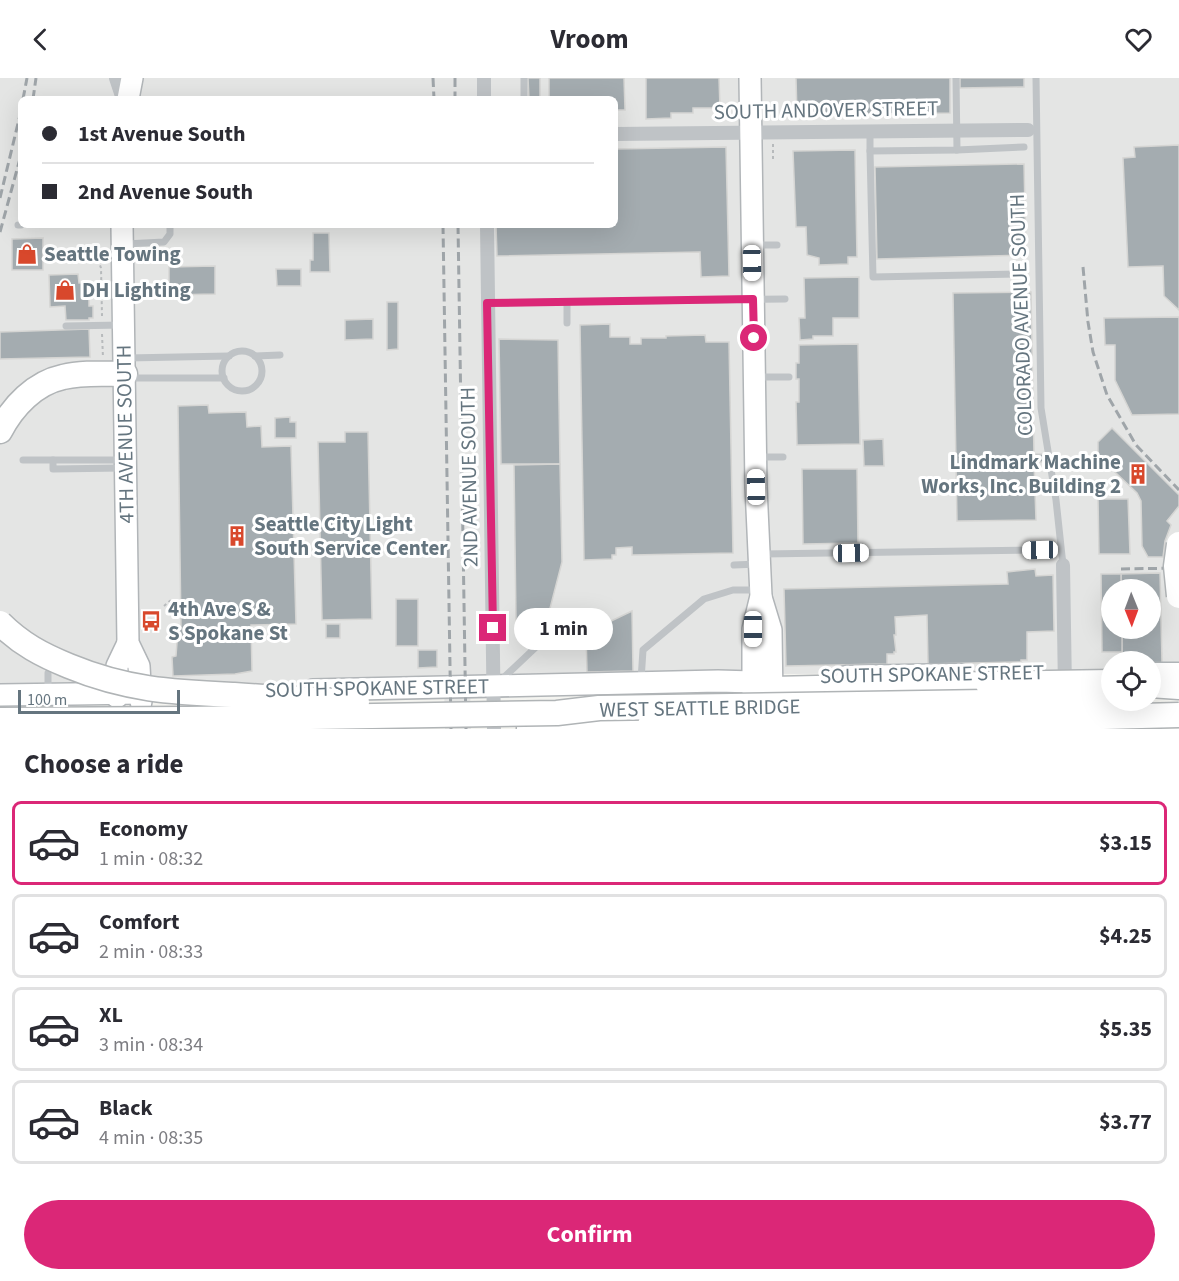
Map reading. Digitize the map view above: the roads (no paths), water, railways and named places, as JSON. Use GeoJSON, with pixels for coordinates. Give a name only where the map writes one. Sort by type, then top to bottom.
{"type":"FeatureCollection","features":[{"type":"Feature","properties":{"kind":"highway"},"geometry":{"type":"LineString","coordinates":[[0,431],[17,404],[48,383],[72,375],[125,370]]}},
{"type":"Feature","properties":{"kind":"highway"},"geometry":{"type":"LineString","coordinates":[[1179,544],[1176,566],[1179,596]]}},
{"type":"Feature","properties":{"kind":"highway"},"geometry":{"type":"LineString","coordinates":[[0,623],[16,639],[40,655],[91,675],[126,686],[149,690],[427,706],[557,704],[599,708]]}},
{"type":"Feature","properties":{"kind":"highway"},"geometry":{"type":"LineString","coordinates":[[766,683],[930,686],[1101,682]]}},
{"type":"Feature","properties":{"kind":"highway"},"geometry":{"type":"LineString","coordinates":[[1161,686],[1179,687]]}},
{"type":"Feature","properties":{"kind":"highway"},"geometry":{"type":"LineString","coordinates":[[1161,697],[1179,696]]}},
{"type":"Feature","properties":{"kind":"highway","name":"WEST SEATTLE BRIDGE"},"geometry":{"type":"LineString","coordinates":[[0,720],[545,713],[599,708],[1101,700]]}},
{"type":"Feature","properties":{"kind":"highway","name":"WEST SEATTLE BRIDGE"},"geometry":{"type":"LineString","coordinates":[[469,729],[876,723],[1179,715]]}},
{"type":"Feature","properties":{"kind":"highway"},"geometry":{"type":"LineString","coordinates":[[847,729],[876,723]]}},
{"type":"Feature","properties":{"kind":"main road"},"geometry":{"type":"LineString","coordinates":[[127,96],[132,78]]}},
{"type":"Feature","properties":{"kind":"main road"},"geometry":{"type":"LineString","coordinates":[[750,78],[755,457],[761,593],[753,629],[766,683],[772,729]]}},
{"type":"Feature","properties":{"kind":"main road","name":"4TH AVENUE SOUTH"},"geometry":{"type":"LineString","coordinates":[[122,234],[128,643],[139,666],[142,729]]}},
{"type":"Feature","properties":{"kind":"main road","name":"4TH AVENUE SOUTH"},"geometry":{"type":"LineString","coordinates":[[117,729],[117,666],[128,643]]}},
{"type":"Feature","properties":{"kind":"main road","name":"SOUTH SPOKANE STREET"},"geometry":{"type":"LineString","coordinates":[[0,695],[641,683],[766,683],[996,673],[1101,672]]}},
{"type":"Feature","properties":{"kind":"main road"},"geometry":{"type":"LineString","coordinates":[[1161,672],[1179,672]]}},
{"type":"Feature","properties":{"kind":"main road"},"geometry":{"type":"LineString","coordinates":[[996,673],[996,729]]}},
{"type":"Feature","properties":{"kind":"main road"},"geometry":{"type":"LineString","coordinates":[[753,729],[766,683]]}},
{"type":"Feature","properties":{"kind":"main road"},"geometry":{"type":"LineString","coordinates":[[406,688],[407,729]]}},
{"type":"Feature","properties":{"kind":"main road"},"geometry":{"type":"LineString","coordinates":[[367,689],[367,729]]}},
{"type":"Feature","properties":{"kind":"main road"},"geometry":{"type":"LineString","coordinates":[[1090,729],[1179,726]]}},
{"type":"Feature","properties":{"kind":"street"},"geometry":{"type":"LineString","coordinates":[[117,78],[125,96]]}},
{"type":"Feature","properties":{"kind":"street"},"geometry":{"type":"LineString","coordinates":[[484,78],[484,96]]}},
{"type":"Feature","properties":{"kind":"street","name":"SOUTH ANDOVER STREET"},"geometry":{"type":"LineString","coordinates":[[618,135],[1032,130]]}},
{"type":"Feature","properties":{"kind":"street","name":"2ND AVENUE SOUTH"},"geometry":{"type":"LineString","coordinates":[[487,228],[494,729]]}},
{"type":"Feature","properties":{"kind":"street","name":"COLORADO AVENUE SOUTH"},"geometry":{"type":"LineString","coordinates":[[1063,565],[1065,729]]}},
{"type":"Feature","properties":{"kind":"lane"},"geometry":{"type":"LineString","coordinates":[[524,78],[524,96]]}},
{"type":"Feature","properties":{"kind":"lane"},"geometry":{"type":"LineString","coordinates":[[956,78],[957,150]]}},
{"type":"Feature","properties":{"kind":"lane","name":"COLORADO AVENUE SOUTH"},"geometry":{"type":"LineString","coordinates":[[1036,78],[1032,130],[1041,408],[1056,500],[1063,565]]}},
{"type":"Feature","properties":{"kind":"lane"},"geometry":{"type":"LineString","coordinates":[[870,131],[873,277],[1017,274]]}},
{"type":"Feature","properties":{"kind":"lane"},"geometry":{"type":"LineString","coordinates":[[870,151],[1024,147]]}},
{"type":"Feature","properties":{"kind":"lane"},"geometry":{"type":"LineString","coordinates":[[122,234],[164,242],[170,234],[170,228]]}},
{"type":"Feature","properties":{"kind":"lane"},"geometry":{"type":"LineString","coordinates":[[752,245],[777,245]]}},
{"type":"Feature","properties":{"kind":"lane"},"geometry":{"type":"LineString","coordinates":[[487,303],[785,299]]}},
{"type":"Feature","properties":{"kind":"lane"},"geometry":{"type":"LineString","coordinates":[[567,302],[567,323]]}},
{"type":"Feature","properties":{"kind":"lane"},"geometry":{"type":"LineString","coordinates":[[66,326],[124,325]]}},
{"type":"Feature","properties":{"kind":"lane"},"geometry":{"type":"LineString","coordinates":[[125,370],[229,356],[239,351],[255,356],[280,355]]}},
{"type":"Feature","properties":{"kind":"lane"},"geometry":{"type":"LineString","coordinates":[[229,356],[223,367],[224,378],[229,386],[235,389],[249,389],[255,386],[261,374],[261,368],[255,356]]}},
{"type":"Feature","properties":{"kind":"lane"},"geometry":{"type":"LineString","coordinates":[[125,370],[224,378]]}},
{"type":"Feature","properties":{"kind":"lane"},"geometry":{"type":"LineString","coordinates":[[754,378],[789,377]]}},
{"type":"Feature","properties":{"kind":"lane"},"geometry":{"type":"LineString","coordinates":[[755,457],[783,457]]}},
{"type":"Feature","properties":{"kind":"lane"},"geometry":{"type":"LineString","coordinates":[[23,460],[126,464]]}},
{"type":"Feature","properties":{"kind":"lane"},"geometry":{"type":"LineString","coordinates":[[53,460],[53,469],[126,464]]}},
{"type":"Feature","properties":{"kind":"lane"},"geometry":{"type":"LineString","coordinates":[[734,565],[760,559],[1040,550]]}},
{"type":"Feature","properties":{"kind":"lane"},"geometry":{"type":"LineString","coordinates":[[641,683],[643,650],[704,599],[734,590],[761,593]]}},
{"type":"Feature","properties":{"kind":"lane"},"geometry":{"type":"LineString","coordinates":[[494,686],[553,632]]}},
{"type":"Feature","properties":{"kind":"lane"},"geometry":{"type":"LineString","coordinates":[[48,673],[48,695]]}},
{"type":"Feature","properties":{"kind":"railway"},"geometry":{"type":"LineString","coordinates":[[24,96],[27,78]]}},
{"type":"Feature","properties":{"kind":"railway"},"geometry":{"type":"LineString","coordinates":[[33,96],[36,78]]}},
{"type":"Feature","properties":{"kind":"railway"},"geometry":{"type":"LineString","coordinates":[[433,78],[434,96]]}},
{"type":"Feature","properties":{"kind":"railway"},"geometry":{"type":"LineString","coordinates":[[455,78],[455,96]]}},
{"type":"Feature","properties":{"kind":"railway"},"geometry":{"type":"LineString","coordinates":[[0,198],[18,123]]}},
{"type":"Feature","properties":{"kind":"railway"},"geometry":{"type":"LineString","coordinates":[[0,232],[18,166]]}},
{"type":"Feature","properties":{"kind":"railway"},"geometry":{"type":"LineString","coordinates":[[443,228],[451,729]]}},
{"type":"Feature","properties":{"kind":"railway"},"geometry":{"type":"LineString","coordinates":[[458,228],[466,729]]}},
{"type":"Feature","properties":{"kind":"railway"},"geometry":{"type":"LineString","coordinates":[[1083,267],[1093,352],[1107,395],[1136,445],[1179,490]]}},
{"type":"Feature","properties":{"kind":"railway"},"geometry":{"type":"LineString","coordinates":[[1121,569],[1179,568]]}},
{"type":"Feature","properties":{"kind":"place","name":"Seattle Towing"},"geometry":{"type":"Point","coordinates":[27,254]}},
{"type":"Feature","properties":{"kind":"place","name":"DH Lighting"},"geometry":{"type":"Point","coordinates":[65,290]}},
{"type":"Feature","properties":{"kind":"place","name":"Lindmark Machine Works, Inc. Building 2"},"geometry":{"type":"Point","coordinates":[1138,474]}},
{"type":"Feature","properties":{"kind":"place","name":"Seattle City Light South Service Center"},"geometry":{"type":"Point","coordinates":[237,536]}},
{"type":"Feature","properties":{"kind":"place","name":"4th Ave S & S Spokane St"},"geometry":{"type":"Point","coordinates":[151,621]}}]}
